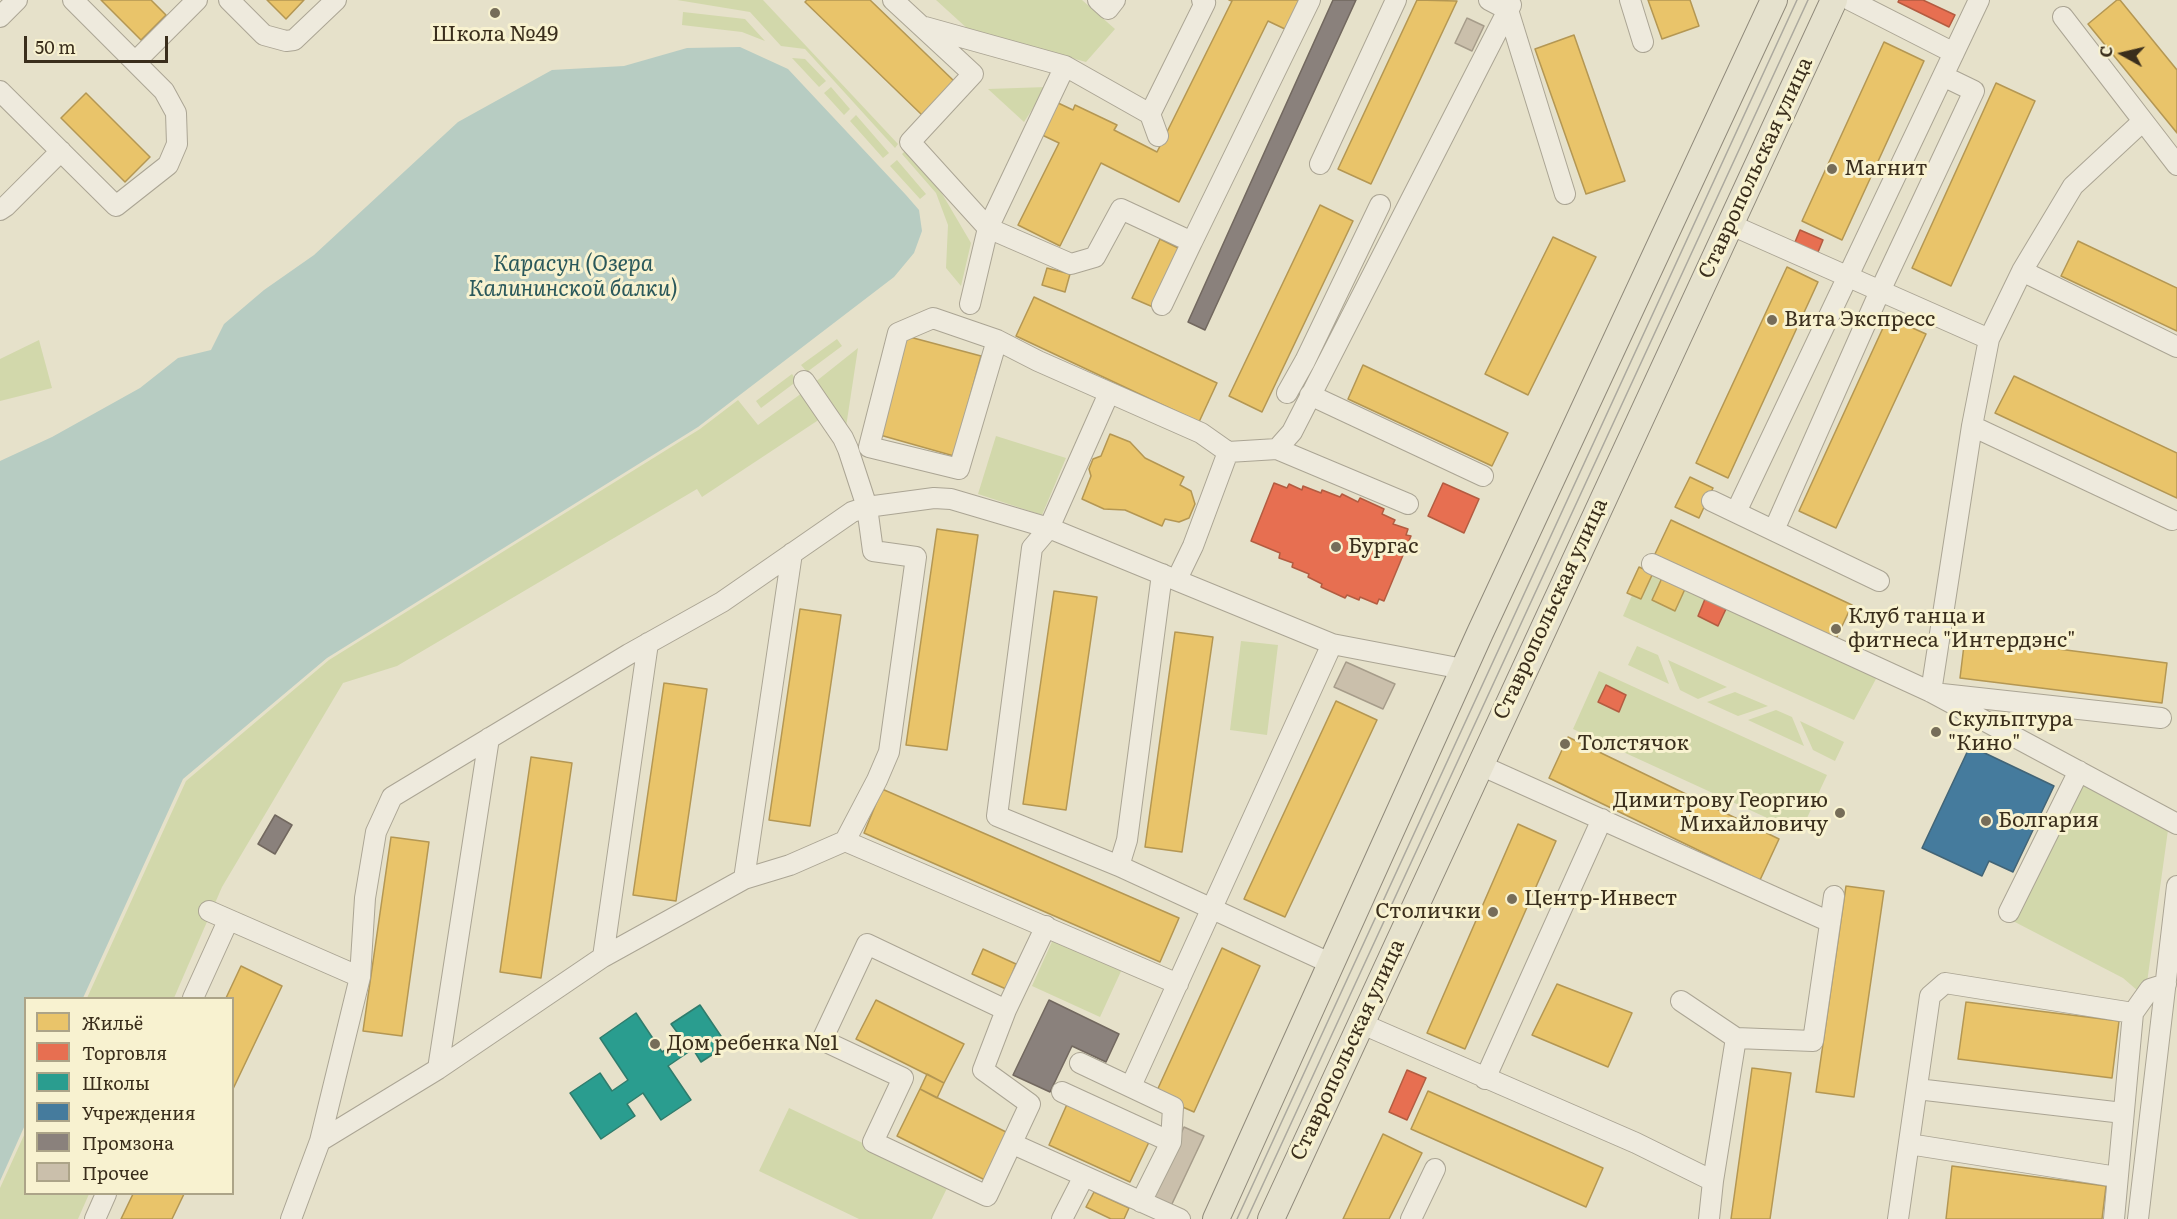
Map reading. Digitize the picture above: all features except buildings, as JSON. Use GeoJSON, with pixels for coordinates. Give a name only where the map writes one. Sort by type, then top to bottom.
{"type":"FeatureCollection","features":[{"type":"Feature","properties":{"kind":"main road"},"geometry":{"type":"LineString","coordinates":[[1216,1219],[1463,669],[1774,0]]}},
{"type":"Feature","properties":{"kind":"main road","name":"Ставропольская улица"},"geometry":{"type":"LineString","coordinates":[[1270,1219],[1834,0]]}},
{"type":"Feature","properties":{"kind":"lane"},"geometry":{"type":"LineString","coordinates":[[0,17],[16,0]]}},
{"type":"Feature","properties":{"kind":"lane"},"geometry":{"type":"LineString","coordinates":[[0,91],[116,206],[168,165],[177,144],[176,113],[164,91],[72,0]]}},
{"type":"Feature","properties":{"kind":"lane"},"geometry":{"type":"LineString","coordinates":[[135,62],[196,0]]}},
{"type":"Feature","properties":{"kind":"lane"},"geometry":{"type":"LineString","coordinates":[[229,0],[264,35],[286,41],[294,40],[336,0]]}},
{"type":"Feature","properties":{"kind":"lane"},"geometry":{"type":"LineString","coordinates":[[893,0],[973,74],[910,142],[988,228],[1071,264],[1095,257],[1121,209],[1192,242]]}},
{"type":"Feature","properties":{"kind":"lane"},"geometry":{"type":"LineString","coordinates":[[1098,0],[1108,9],[1115,0]]}},
{"type":"Feature","properties":{"kind":"lane"},"geometry":{"type":"LineString","coordinates":[[1150,114],[1205,3],[1202,0]]}},
{"type":"Feature","properties":{"kind":"lane"},"geometry":{"type":"LineString","coordinates":[[1162,305],[1310,0]]}},
{"type":"Feature","properties":{"kind":"lane"},"geometry":{"type":"LineString","coordinates":[[1320,164],[1396,0]]}},
{"type":"Feature","properties":{"kind":"lane"},"geometry":{"type":"LineString","coordinates":[[1489,0],[1511,5]]}},
{"type":"Feature","properties":{"kind":"lane"},"geometry":{"type":"LineString","coordinates":[[1630,0],[1643,42]]}},
{"type":"Feature","properties":{"kind":"lane"},"geometry":{"type":"LineString","coordinates":[[1850,0],[1954,53]]}},
{"type":"Feature","properties":{"kind":"lane"},"geometry":{"type":"LineString","coordinates":[[1736,512],[1979,0]]}},
{"type":"Feature","properties":{"kind":"lane"},"geometry":{"type":"LineString","coordinates":[[1511,5],[1565,194]]}},
{"type":"Feature","properties":{"kind":"lane"},"geometry":{"type":"LineString","coordinates":[[1287,393],[1342,332],[1511,5]]}},
{"type":"Feature","properties":{"kind":"lane"},"geometry":{"type":"LineString","coordinates":[[2063,17],[2177,165]]}},
{"type":"Feature","properties":{"kind":"lane"},"geometry":{"type":"LineString","coordinates":[[921,26],[1065,66],[1150,114],[1158,136]]}},
{"type":"Feature","properties":{"kind":"lane"},"geometry":{"type":"LineString","coordinates":[[970,304],[988,228],[1065,66]]}},
{"type":"Feature","properties":{"kind":"lane"},"geometry":{"type":"LineString","coordinates":[[1774,530],[1880,291],[1974,91],[1943,76]]}},
{"type":"Feature","properties":{"kind":"lane"},"geometry":{"type":"LineString","coordinates":[[1931,692],[1972,426],[1989,339],[2022,271],[2073,186],[2143,121]]}},
{"type":"Feature","properties":{"kind":"lane"},"geometry":{"type":"LineString","coordinates":[[0,210],[61,151]]}},
{"type":"Feature","properties":{"kind":"lane"},"geometry":{"type":"LineString","coordinates":[[1277,449],[1292,432],[1310,395],[1324,322],[1380,205]]}},
{"type":"Feature","properties":{"kind":"lane"},"geometry":{"type":"LineString","coordinates":[[1729,224],[1989,339]]}},
{"type":"Feature","properties":{"kind":"lane"},"geometry":{"type":"LineString","coordinates":[[1365,237],[1385,248]]}},
{"type":"Feature","properties":{"kind":"lane"},"geometry":{"type":"LineString","coordinates":[[2022,271],[2177,347]]}},
{"type":"Feature","properties":{"kind":"lane"},"geometry":{"type":"LineString","coordinates":[[1345,279],[1364,289]]}},
{"type":"Feature","properties":{"kind":"lane"},"geometry":{"type":"LineString","coordinates":[[959,470],[869,447],[898,333],[933,318],[997,340],[1201,433],[1228,452],[1277,449],[1408,504]]}},
{"type":"Feature","properties":{"kind":"lane"},"geometry":{"type":"LineString","coordinates":[[1324,322],[1342,332]]}},
{"type":"Feature","properties":{"kind":"lane"},"geometry":{"type":"LineString","coordinates":[[951,499],[997,340]]}},
{"type":"Feature","properties":{"kind":"lane"},"geometry":{"type":"LineString","coordinates":[[320,1141],[438,1069],[603,957],[744,879],[790,865],[844,841],[877,780],[889,752],[916,557],[873,551],[867,507],[843,438],[804,381]]}},
{"type":"Feature","properties":{"kind":"lane"},"geometry":{"type":"LineString","coordinates":[[1109,393],[1049,528],[1035,542],[1029,559],[997,816],[1119,866],[1332,964]]}},
{"type":"Feature","properties":{"kind":"lane"},"geometry":{"type":"LineString","coordinates":[[1310,395],[1483,476]]}},
{"type":"Feature","properties":{"kind":"lane"},"geometry":{"type":"LineString","coordinates":[[1972,426],[2172,520]]}},
{"type":"Feature","properties":{"kind":"lane"},"geometry":{"type":"LineString","coordinates":[[1119,866],[1127,840],[1169,576],[1199,548],[1228,452]]}},
{"type":"Feature","properties":{"kind":"lane"},"geometry":{"type":"LineString","coordinates":[[291,1219],[320,1141],[360,977],[365,898],[376,832],[392,797],[648,643],[722,602],[852,512],[867,507],[934,498],[951,499],[1049,528],[1332,644],[1463,669]]}},
{"type":"Feature","properties":{"kind":"lane"},"geometry":{"type":"LineString","coordinates":[[1712,501],[1879,581]]}},
{"type":"Feature","properties":{"kind":"lane"},"geometry":{"type":"LineString","coordinates":[[744,879],[792,553]]}},
{"type":"Feature","properties":{"kind":"lane"},"geometry":{"type":"LineString","coordinates":[[1652,564],[1931,692],[2177,824]]}},
{"type":"Feature","properties":{"kind":"lane"},"geometry":{"type":"LineString","coordinates":[[603,957],[648,643]]}},
{"type":"Feature","properties":{"kind":"lane"},"geometry":{"type":"LineString","coordinates":[[1131,1086],[1332,644]]}},
{"type":"Feature","properties":{"kind":"lane"},"geometry":{"type":"LineString","coordinates":[[1931,692],[2161,718]]}},
{"type":"Feature","properties":{"kind":"lane"},"geometry":{"type":"LineString","coordinates":[[438,1069],[489,738]]}},
{"type":"Feature","properties":{"kind":"lane"},"geometry":{"type":"LineString","coordinates":[[1480,765],[1830,922]]}},
{"type":"Feature","properties":{"kind":"lane"},"geometry":{"type":"LineString","coordinates":[[2009,912],[2079,771]]}},
{"type":"Feature","properties":{"kind":"lane"},"geometry":{"type":"LineString","coordinates":[[1485,1079],[1602,819]]}},
{"type":"Feature","properties":{"kind":"lane"},"geometry":{"type":"LineString","coordinates":[[844,841],[1178,984]]}},
{"type":"Feature","properties":{"kind":"lane"},"geometry":{"type":"LineString","coordinates":[[2138,1219],[2177,886]]}},
{"type":"Feature","properties":{"kind":"lane"},"geometry":{"type":"LineString","coordinates":[[1681,1001],[1736,1038],[1813,1041],[1834,896]]}},
{"type":"Feature","properties":{"kind":"lane"},"geometry":{"type":"LineString","coordinates":[[209,911],[360,977]]}},
{"type":"Feature","properties":{"kind":"lane"},"geometry":{"type":"LineString","coordinates":[[194,997],[228,921]]}},
{"type":"Feature","properties":{"kind":"lane"},"geometry":{"type":"LineString","coordinates":[[1006,1010],[867,944],[822,1040],[903,1078],[873,1142],[987,1196],[1030,1104],[983,1070],[1006,1010],[1046,926]]}},
{"type":"Feature","properties":{"kind":"lane"},"geometry":{"type":"LineString","coordinates":[[1898,1219],[1930,996],[1945,983],[2133,1013]]}},
{"type":"Feature","properties":{"kind":"lane"},"geometry":{"type":"LineString","coordinates":[[2114,1219],[2133,1013],[2150,989],[2166,984]]}},
{"type":"Feature","properties":{"kind":"lane"},"geometry":{"type":"LineString","coordinates":[[1360,1023],[1636,1143],[1713,1181]]}},
{"type":"Feature","properties":{"kind":"lane"},"geometry":{"type":"LineString","coordinates":[[1709,1219],[1736,1038]]}},
{"type":"Feature","properties":{"kind":"lane"},"geometry":{"type":"LineString","coordinates":[[1080,1063],[1173,1107],[1171,1142],[1141,1202]]}},
{"type":"Feature","properties":{"kind":"lane"},"geometry":{"type":"LineString","coordinates":[[1917,1089],[2123,1113]]}},
{"type":"Feature","properties":{"kind":"lane"},"geometry":{"type":"LineString","coordinates":[[1062,1092],[1171,1142]]}},
{"type":"Feature","properties":{"kind":"lane"},"geometry":{"type":"LineString","coordinates":[[1013,1144],[1180,1219]]}},
{"type":"Feature","properties":{"kind":"lane"},"geometry":{"type":"LineString","coordinates":[[1909,1144],[2118,1177]]}},
{"type":"Feature","properties":{"kind":"lane"},"geometry":{"type":"LineString","coordinates":[[1411,1219],[1435,1169]]}},
{"type":"Feature","properties":{"kind":"lane"},"geometry":{"type":"LineString","coordinates":[[1062,1219],[1084,1176]]}},
{"type":"Feature","properties":{"kind":"lane"},"geometry":{"type":"LineString","coordinates":[[95,1219],[106,1195]]}},
{"type":"Feature","properties":{"kind":"green space"},"geometry":{"type":"Polygon","coordinates":[[[677,0],[763,0],[898,144],[895,148],[805,49],[781,46],[750,12],[677,0]]]}},
{"type":"Feature","properties":{"kind":"green space"},"geometry":{"type":"Polygon","coordinates":[[[936,0],[1082,0],[1115,29],[1086,62],[969,30],[936,0]]]}},
{"type":"Feature","properties":{"kind":"green space"},"geometry":{"type":"Polygon","coordinates":[[[683,12],[745,19],[765,41],[742,32],[682,25],[683,12]]]}},
{"type":"Feature","properties":{"kind":"green space"},"geometry":{"type":"Polygon","coordinates":[[[792,58],[805,59],[826,81],[819,87],[792,58]]]}},
{"type":"Feature","properties":{"kind":"green space"},"geometry":{"type":"Polygon","coordinates":[[[831,87],[850,109],[844,115],[824,93],[831,87]]]}},
{"type":"Feature","properties":{"kind":"green space"},"geometry":{"type":"Polygon","coordinates":[[[1047,87],[1024,122],[988,89],[1047,87]]]}},
{"type":"Feature","properties":{"kind":"green space"},"geometry":{"type":"Polygon","coordinates":[[[856,115],[889,153],[883,158],[850,121],[856,115]]]}},
{"type":"Feature","properties":{"kind":"green space"},"geometry":{"type":"Polygon","coordinates":[[[905,151],[941,192],[971,243],[961,286],[946,268],[948,225],[936,193],[902,154],[905,151]]]}},
{"type":"Feature","properties":{"kind":"green space"},"geometry":{"type":"Polygon","coordinates":[[[897,160],[926,194],[920,199],[890,166],[897,160]]]}},
{"type":"Feature","properties":{"kind":"green space"},"geometry":{"type":"Polygon","coordinates":[[[837,339],[842,346],[807,372],[801,365],[837,339]]]}},
{"type":"Feature","properties":{"kind":"green space"},"geometry":{"type":"Polygon","coordinates":[[[39,340],[52,388],[0,401],[0,359],[39,340]]]}},
{"type":"Feature","properties":{"kind":"green space"},"geometry":{"type":"Polygon","coordinates":[[[858,348],[846,427],[814,383],[858,348]]]}},
{"type":"Feature","properties":{"kind":"green space"},"geometry":{"type":"Polygon","coordinates":[[[792,374],[797,381],[761,408],[756,401],[792,374]]]}},
{"type":"Feature","properties":{"kind":"green space"},"geometry":{"type":"Polygon","coordinates":[[[802,393],[820,419],[702,497],[697,489],[397,666],[343,683],[222,887],[174,997],[87,997],[186,781],[329,660],[700,429],[738,400],[758,425],[802,393]]]}},
{"type":"Feature","properties":{"kind":"green space"},"geometry":{"type":"Polygon","coordinates":[[[996,436],[1066,458],[1042,515],[978,494],[996,436]]]}},
{"type":"Feature","properties":{"kind":"green space"},"geometry":{"type":"Polygon","coordinates":[[[1644,568],[1877,677],[1854,720],[1623,616],[1644,568]]]}},
{"type":"Feature","properties":{"kind":"green space"},"geometry":{"type":"Polygon","coordinates":[[[1241,641],[1278,645],[1267,735],[1230,730],[1241,641]]]}},
{"type":"Feature","properties":{"kind":"green space"},"geometry":{"type":"Polygon","coordinates":[[[1637,646],[1658,655],[1669,684],[1628,665],[1637,646]]]}},
{"type":"Feature","properties":{"kind":"green space"},"geometry":{"type":"Polygon","coordinates":[[[1668,660],[1727,687],[1698,699],[1680,690],[1668,660]]]}},
{"type":"Feature","properties":{"kind":"green space"},"geometry":{"type":"Polygon","coordinates":[[[1599,671],[1827,775],[1800,833],[1573,729],[1599,671]]]}},
{"type":"Feature","properties":{"kind":"green space"},"geometry":{"type":"Polygon","coordinates":[[[1735,692],[1768,706],[1738,716],[1707,702],[1735,692]]]}},
{"type":"Feature","properties":{"kind":"green space"},"geometry":{"type":"Polygon","coordinates":[[[1776,710],[1792,717],[1804,746],[1748,720],[1776,710]]]}},
{"type":"Feature","properties":{"kind":"green space"},"geometry":{"type":"Polygon","coordinates":[[[1800,721],[1844,742],[1835,761],[1813,750],[1800,721]]]}},
{"type":"Feature","properties":{"kind":"green space"},"geometry":{"type":"Polygon","coordinates":[[[2080,781],[2168,830],[2145,997],[2123,978],[2011,920],[2080,781]]]}},
{"type":"Feature","properties":{"kind":"green space"},"geometry":{"type":"Polygon","coordinates":[[[1055,935],[1123,967],[1100,1017],[1032,986],[1055,935]]]}},
{"type":"Feature","properties":{"kind":"green space"},"geometry":{"type":"Polygon","coordinates":[[[789,1108],[949,1184],[932,1219],[859,1219],[759,1171],[789,1108]]]}},
{"type":"Feature","properties":{"kind":"green space"},"geometry":{"type":"Polygon","coordinates":[[[24,1135],[24,1195],[89,1195],[78,1219],[0,1219],[0,1188],[24,1135]]]}},
{"type":"Feature","properties":{"kind":"water","name":"Карасун (Озера Калининской балки)"},"geometry":{"type":"Polygon","coordinates":[[[740,47],[788,69],[919,210],[922,231],[914,253],[894,277],[698,427],[327,658],[183,779],[83,997],[24,997],[24,1127],[0,1181],[0,461],[52,437],[140,388],[178,358],[211,350],[224,324],[264,290],[314,255],[458,122],[552,70],[624,66],[687,48],[740,47]]]}},
{"type":"Feature","properties":{"kind":"tram line"},"geometry":{"type":"LineString","coordinates":[[1237,1219],[1797,0]]}},
{"type":"Feature","properties":{"kind":"tram line"},"geometry":{"type":"LineString","coordinates":[[1247,1219],[1808,0]]}},
{"type":"Feature","properties":{"kind":"place","name":"Школа №49"},"geometry":{"type":"Point","coordinates":[495,13]}},
{"type":"Feature","properties":{"kind":"place","name":"Магнит"},"geometry":{"type":"Point","coordinates":[1832,169]}},
{"type":"Feature","properties":{"kind":"place","name":"Вита Экспресс"},"geometry":{"type":"Point","coordinates":[1772,320]}},
{"type":"Feature","properties":{"kind":"place","name":"Бургас"},"geometry":{"type":"Point","coordinates":[1336,547]}},
{"type":"Feature","properties":{"kind":"place","name":"Клуб танца и фитнеса \"Интердэнс\""},"geometry":{"type":"Point","coordinates":[1836,629]}},
{"type":"Feature","properties":{"kind":"place","name":"Скульптура \"Кино\""},"geometry":{"type":"Point","coordinates":[1936,732]}},
{"type":"Feature","properties":{"kind":"place","name":"Толстячок"},"geometry":{"type":"Point","coordinates":[1565,744]}},
{"type":"Feature","properties":{"kind":"place","name":"Димитрову Георгию Михайловичу"},"geometry":{"type":"Point","coordinates":[1840,813]}},
{"type":"Feature","properties":{"kind":"place","name":"Болгария"},"geometry":{"type":"Point","coordinates":[1986,821]}},
{"type":"Feature","properties":{"kind":"place","name":"Центр-Инвест"},"geometry":{"type":"Point","coordinates":[1512,899]}},
{"type":"Feature","properties":{"kind":"place","name":"Столички"},"geometry":{"type":"Point","coordinates":[1493,912]}},
{"type":"Feature","properties":{"kind":"place","name":"Дом ребенка №1"},"geometry":{"type":"Point","coordinates":[655,1044]}}]}
